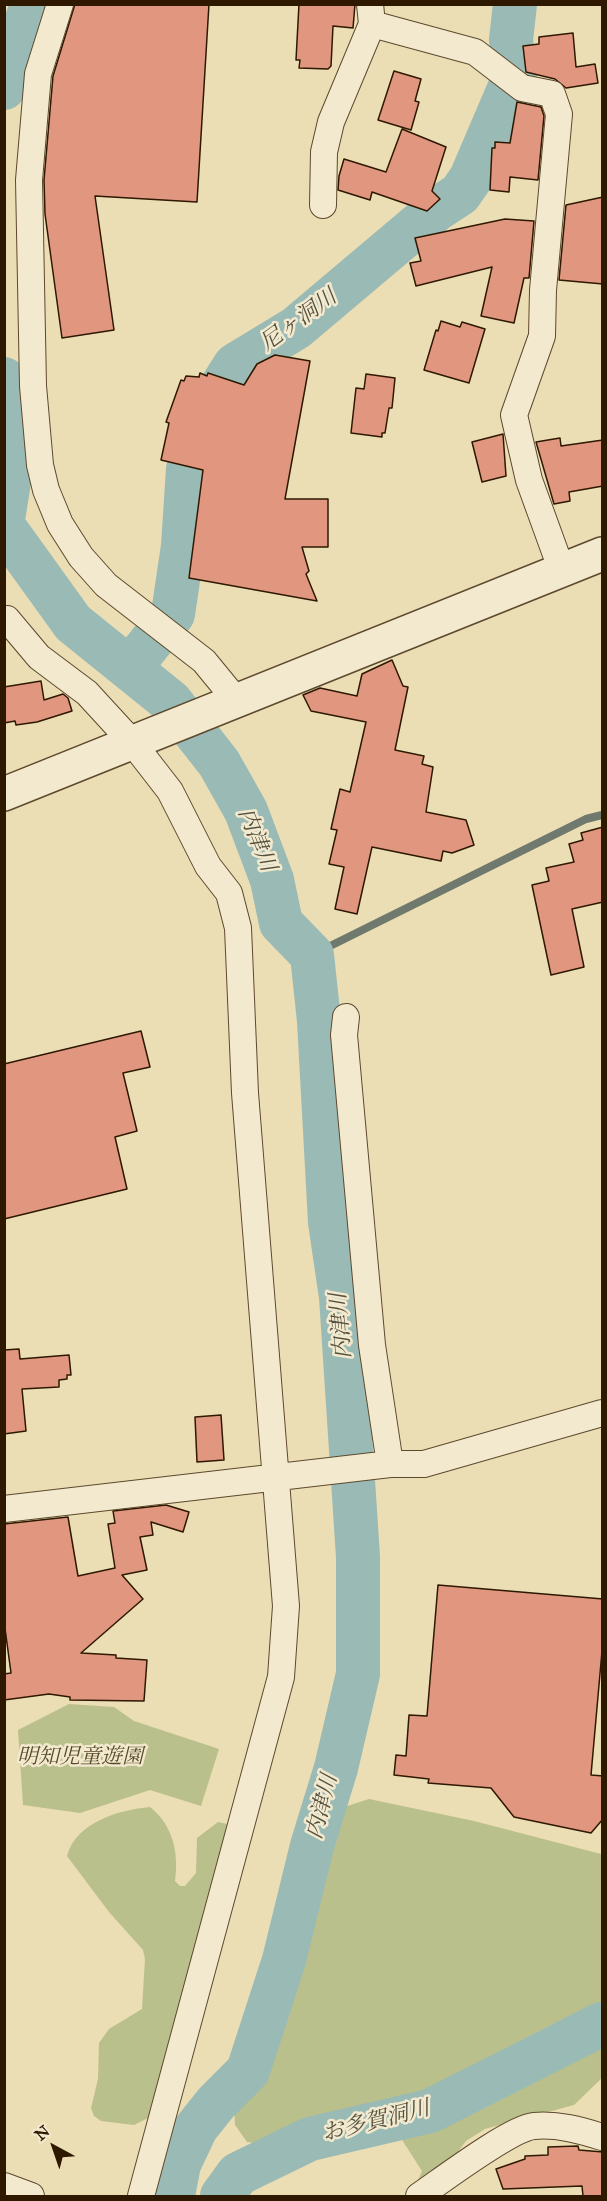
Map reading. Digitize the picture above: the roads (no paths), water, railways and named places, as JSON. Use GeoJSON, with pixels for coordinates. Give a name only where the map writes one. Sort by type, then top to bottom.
{"type":"FeatureCollection","features":[{"type":"Feature","properties":{"kind":"street"},"geometry":{"type":"LineString","coordinates":[[60,4],[38,75],[29,180],[33,387],[40,465],[46,490],[60,524],[81,556],[106,585],[204,661],[236,700]]}},
{"type":"Feature","properties":{"kind":"street"},"geometry":{"type":"LineString","coordinates":[[323,205],[324,152],[330,122],[371,14],[475,52],[522,88],[552,94],[559,114],[543,290],[542,336],[514,415],[529,480],[562,571]]}},
{"type":"Feature","properties":{"kind":"street"},"geometry":{"type":"LineString","coordinates":[[4,794],[603,554]]}},
{"type":"Feature","properties":{"kind":"street"},"geometry":{"type":"LineString","coordinates":[[7,619],[39,657],[87,693],[132,742],[170,791],[208,866],[229,893],[238,928],[245,1093],[286,1606],[281,1677],[141,2196]]}},
{"type":"Feature","properties":{"kind":"street"},"geometry":{"type":"LineString","coordinates":[[346,1017],[344,1035],[372,1345],[390,1464]]}},
{"type":"Feature","properties":{"kind":"street"},"geometry":{"type":"LineString","coordinates":[[4,1509],[277,1476],[390,1464],[424,1464],[603,1413]]}},
{"type":"Feature","properties":{"kind":"street"},"geometry":{"type":"LineString","coordinates":[[419,2196],[486,2150],[531,2126],[568,2127],[603,2137]]}},
{"type":"Feature","properties":{"kind":"street"},"geometry":{"type":"LineString","coordinates":[[4,2186],[31,2196]]}},
{"type":"Feature","properties":{"kind":"waterway","name":"内津川"},"geometry":{"type":"LineString","coordinates":[[4,88],[15,49],[33,4]]}},
{"type":"Feature","properties":{"kind":"waterway","name":"尼ヶ洞川"},"geometry":{"type":"LineString","coordinates":[[130,668],[173,614],[183,546],[188,469],[218,392],[235,365],[296,328],[437,209],[460,194],[471,178],[515,75],[511,40],[515,4]]}},
{"type":"Feature","properties":{"kind":"waterway","name":"内津川"},"geometry":{"type":"LineString","coordinates":[[4,379],[14,450],[4,513]]}},
{"type":"Feature","properties":{"kind":"waterway","name":"内津川"},"geometry":{"type":"LineString","coordinates":[[4,527],[73,623],[171,702],[219,763],[246,811],[272,880],[281,923],[312,955],[319,1021],[330,1222],[341,1297],[358,1557],[358,1674],[336,1768],[312,1846],[284,1960],[248,2071],[216,2103],[196,2128],[179,2164],[173,2196]]}},
{"type":"Feature","properties":{"kind":"waterway"},"geometry":{"type":"LineString","coordinates":[[312,955],[586,819],[602,815]]}},
{"type":"Feature","properties":{"kind":"waterway","name":"お多賀洞川"},"geometry":{"type":"LineString","coordinates":[[222,2196],[238,2174],[310,2139],[430,2111],[602,2024]]}},
{"type":"Feature","properties":{"kind":"park label","name":"明知児童遊園"},"geometry":{"type":"Point","coordinates":[80,1758]}}]}
